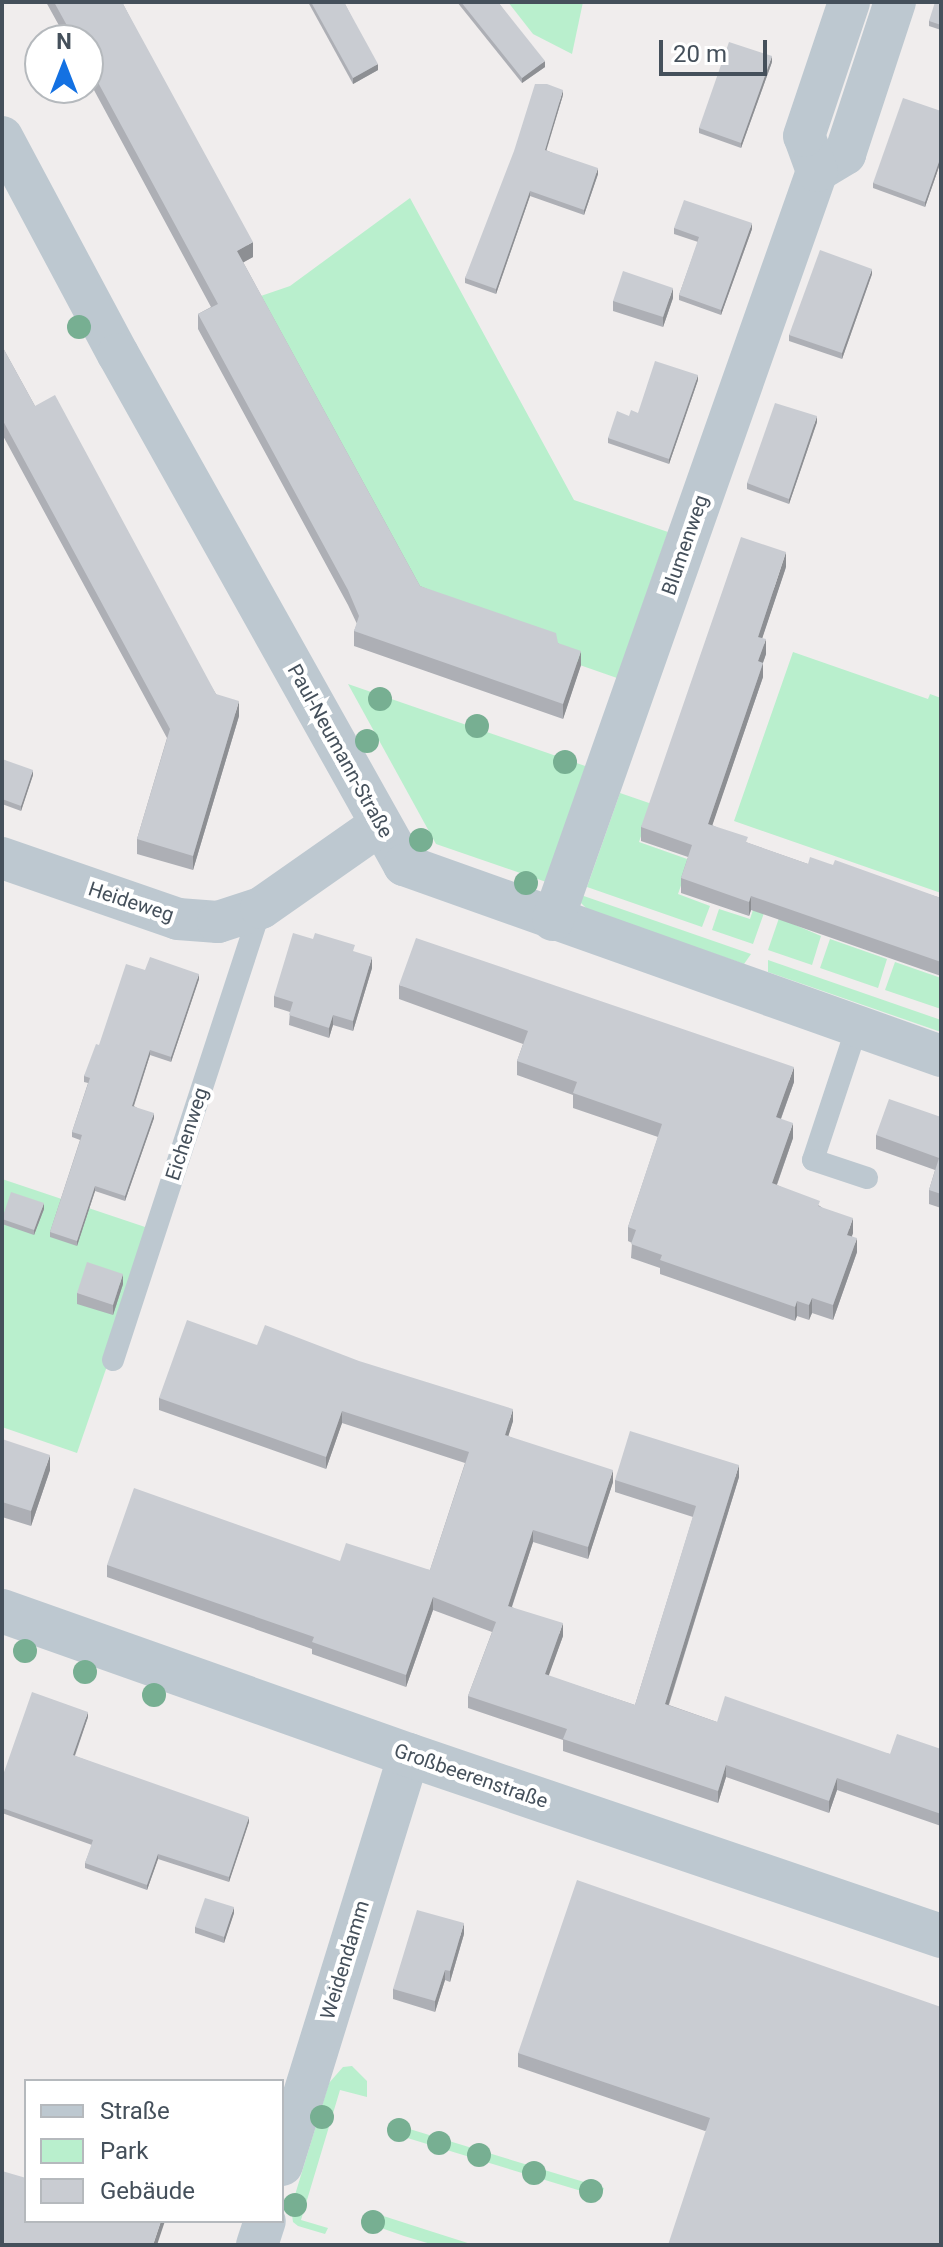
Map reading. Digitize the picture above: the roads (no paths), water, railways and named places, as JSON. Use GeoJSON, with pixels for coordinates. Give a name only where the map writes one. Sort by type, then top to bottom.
{"type":"FeatureCollection","features":[{"type":"Feature","properties":{"kind":"street"},"geometry":{"type":"LineString","coordinates":[[849,2],[804,136],[817,171],[845,154],[895,2]]}},
{"type":"Feature","properties":{"kind":"street","name":"Paul-Neumann-Straße"},"geometry":{"type":"LineString","coordinates":[[2,137],[404,865],[941,1056]]}},
{"type":"Feature","properties":{"kind":"street","name":"Blumenweg"},"geometry":{"type":"LineString","coordinates":[[553,920],[817,171]]}},
{"type":"Feature","properties":{"kind":"street","name":"Heideweg"},"geometry":{"type":"LineString","coordinates":[[2,858],[178,919],[218,922],[261,908],[381,824]]}},
{"type":"Feature","properties":{"kind":"street","name":"Großbeerenstraße"},"geometry":{"type":"LineString","coordinates":[[2,1611],[409,1755],[941,1936]]}},
{"type":"Feature","properties":{"kind":"street","name":"Weidendamm"},"geometry":{"type":"LineString","coordinates":[[284,2159],[409,1755]]}},
{"type":"Feature","properties":{"kind":"street"},"geometry":{"type":"LineString","coordinates":[[257,2245],[264,2223]]}},
{"type":"Feature","properties":{"kind":"lane","name":"Eichenweg"},"geometry":{"type":"LineString","coordinates":[[113,1360],[261,908]]}},
{"type":"Feature","properties":{"kind":"lane"},"geometry":{"type":"LineString","coordinates":[[857,1027],[813,1160],[867,1178]]}}]}
